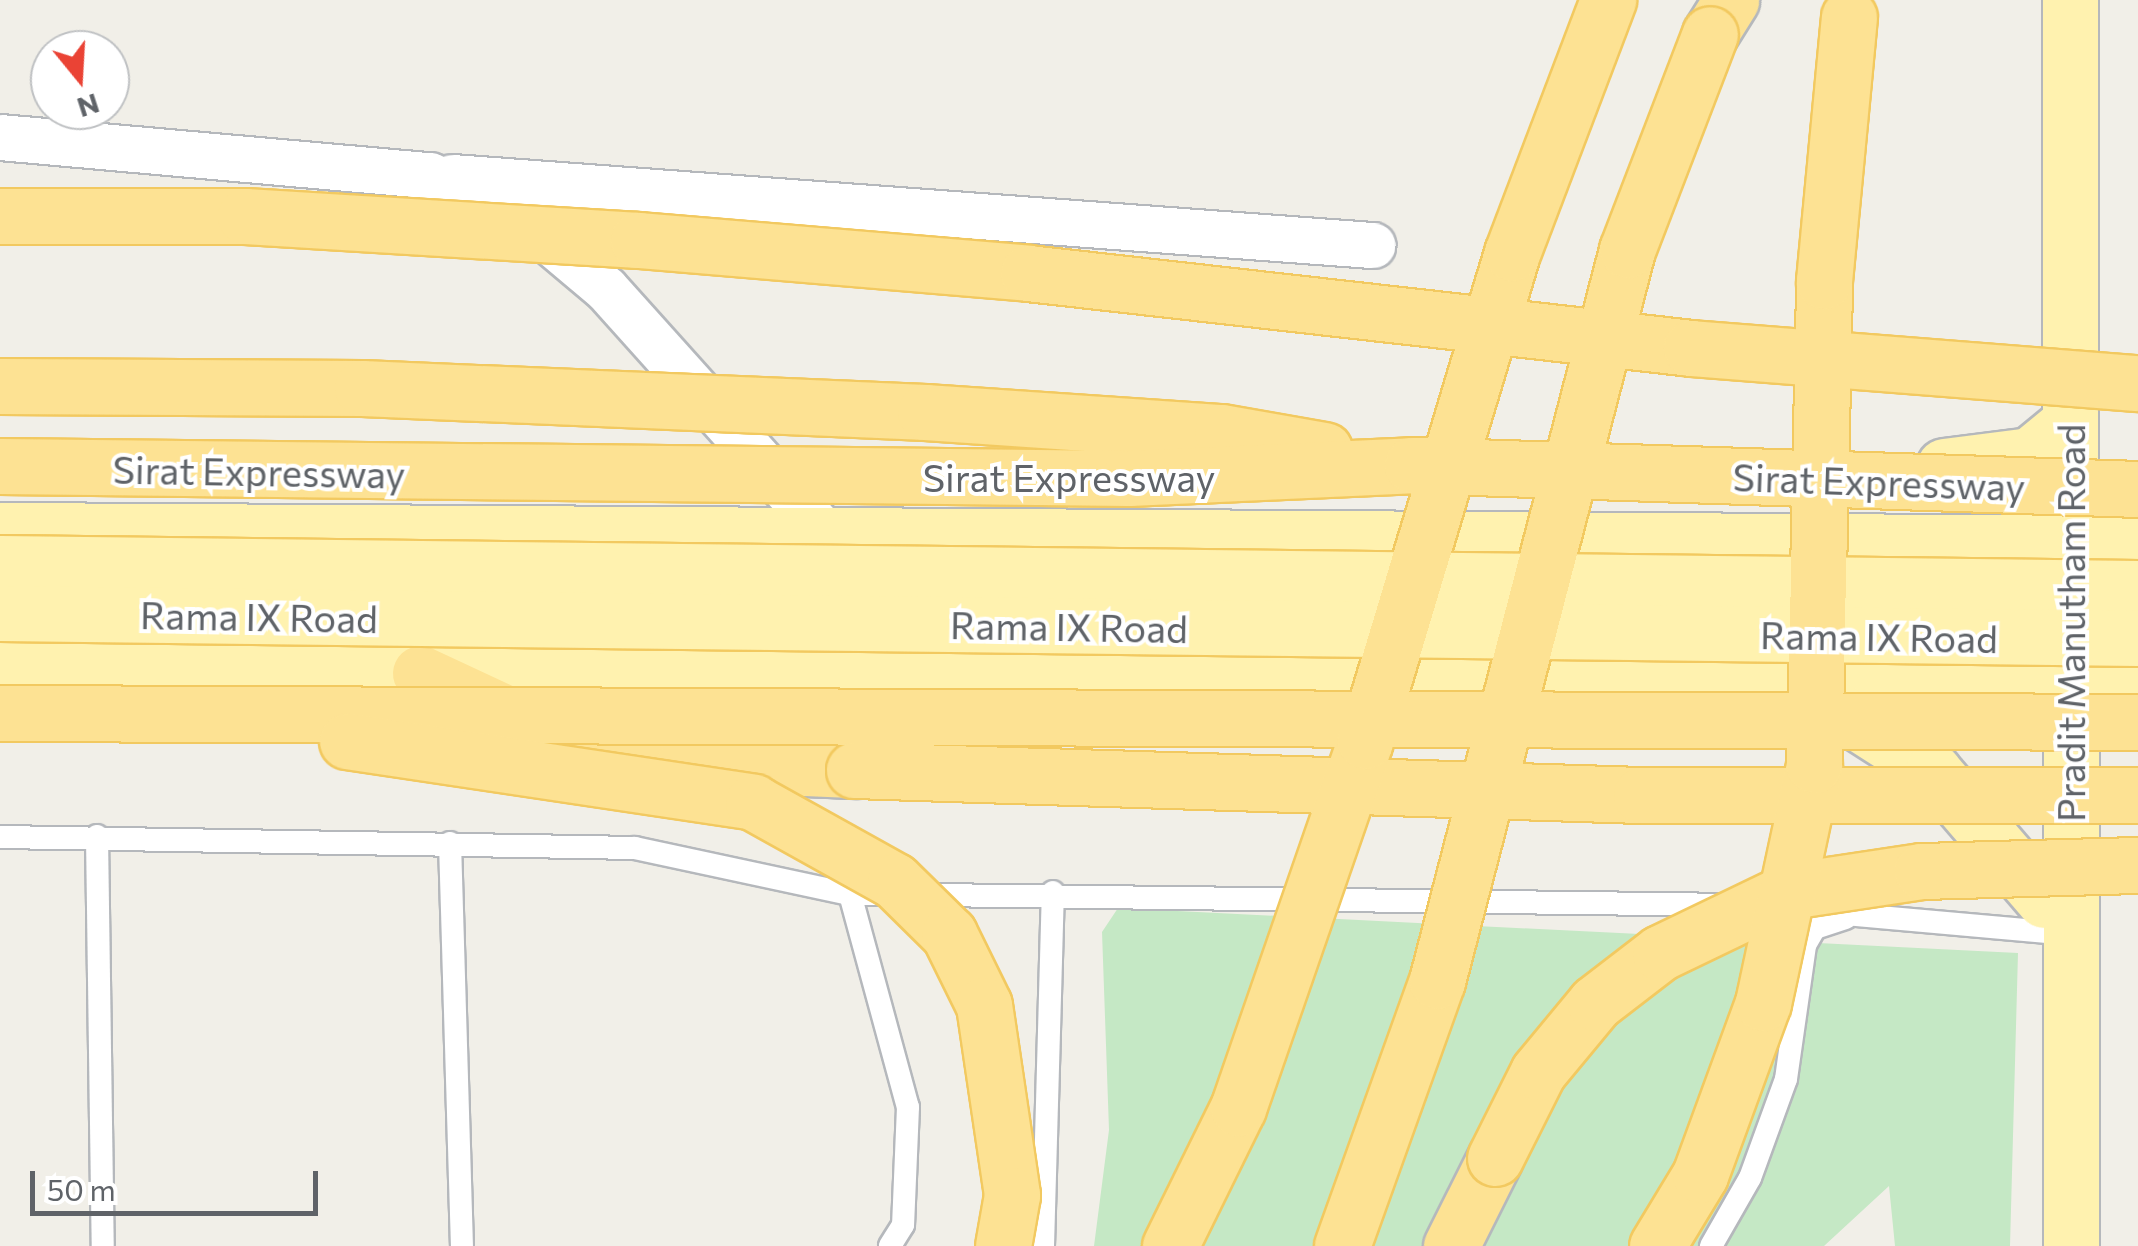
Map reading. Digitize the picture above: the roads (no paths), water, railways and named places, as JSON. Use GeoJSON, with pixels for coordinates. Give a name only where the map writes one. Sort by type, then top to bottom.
{"type":"FeatureCollection","features":[{"type":"Feature","properties":{"kind":"highway"},"geometry":{"type":"LineString","coordinates":[[1170,1246],[1238,1108],[1365,741],[1512,252],[1608,0]]}},
{"type":"Feature","properties":{"kind":"highway"},"geometry":{"type":"LineString","coordinates":[[1342,1246],[1437,982],[1626,250],[1664,138],[1731,0]]}},
{"type":"Feature","properties":{"kind":"highway"},"geometry":{"type":"LineString","coordinates":[[1658,1246],[1700,1174],[1763,1004],[1814,764],[1826,262],[1858,0]]}},
{"type":"Feature","properties":{"kind":"highway"},"geometry":{"type":"LineString","coordinates":[[0,216],[245,216],[657,242],[1028,273],[1691,348],[2138,384]]}},
{"type":"Feature","properties":{"kind":"highway"},"geometry":{"type":"LineString","coordinates":[[0,386],[362,388],[925,412],[1222,432],[1412,465]]}},
{"type":"Feature","properties":{"kind":"highway","name":"Sirat Expressway"},"geometry":{"type":"LineString","coordinates":[[0,466],[1128,478],[1412,465],[2138,490]]}},
{"type":"Feature","properties":{"kind":"highway"},"geometry":{"type":"LineString","coordinates":[[420,673],[540,728],[684,763],[1641,795],[2138,795]]}},
{"type":"Feature","properties":{"kind":"highway"},"geometry":{"type":"LineString","coordinates":[[0,713],[2138,722]]}},
{"type":"Feature","properties":{"kind":"highway"},"geometry":{"type":"LineString","coordinates":[[164,713],[753,802],[849,850],[950,934],[984,1005],[1012,1194],[1003,1246]]}},
{"type":"Feature","properties":{"kind":"highway"},"geometry":{"type":"LineString","coordinates":[[1451,1246],[1538,1072],[1595,1003],[1660,953],[1789,891],[1922,871],[2138,865]]}},
{"type":"Feature","properties":{"kind":"main road","name":"Pradit Manutham Road"},"geometry":{"type":"LineString","coordinates":[[2070,0],[2070,1246]]}},
{"type":"Feature","properties":{"kind":"main road"},"geometry":{"type":"LineString","coordinates":[[1478,541],[1661,479],[1731,466],[1978,466],[2030,456],[2069,422]]}},
{"type":"Feature","properties":{"kind":"main road"},"geometry":{"type":"LineString","coordinates":[[0,530],[2138,544]]}},
{"type":"Feature","properties":{"kind":"main road","name":"Rama IX Road"},"geometry":{"type":"LineString","coordinates":[[0,563],[2138,588]]}},
{"type":"Feature","properties":{"kind":"main road","name":"Rama IX Road"},"geometry":{"type":"LineString","coordinates":[[0,613],[2138,638]]}},
{"type":"Feature","properties":{"kind":"main road","name":"Rama IX Road"},"geometry":{"type":"LineString","coordinates":[[0,668],[2138,688]]}},
{"type":"Feature","properties":{"kind":"main road"},"geometry":{"type":"LineString","coordinates":[[1798,684],[1933,772],[2070,934]]}},
{"type":"Feature","properties":{"kind":"street"},"geometry":{"type":"LineString","coordinates":[[0,136],[430,175],[1372,244]]}},
{"type":"Feature","properties":{"kind":"street"},"geometry":{"type":"LineString","coordinates":[[430,175],[530,225],[606,289],[825,534]]}},
{"type":"Feature","properties":{"kind":"lane"},"geometry":{"type":"LineString","coordinates":[[97,836],[103,1246]]}},
{"type":"Feature","properties":{"kind":"lane"},"geometry":{"type":"LineString","coordinates":[[0,837],[635,848],[850,894],[1053,892],[1686,900],[2070,934]]}},
{"type":"Feature","properties":{"kind":"lane"},"geometry":{"type":"LineString","coordinates":[[450,844],[462,1246]]}},
{"type":"Feature","properties":{"kind":"lane"},"geometry":{"type":"LineString","coordinates":[[1042,1246],[1053,892]]}},
{"type":"Feature","properties":{"kind":"lane"},"geometry":{"type":"LineString","coordinates":[[850,894],[908,1107],[903,1225],[890,1246]]}},
{"type":"Feature","properties":{"kind":"lane"},"geometry":{"type":"LineString","coordinates":[[1711,1246],[1750,1178],[1786,1079],[1804,945],[1828,920],[1864,916]]}}]}
